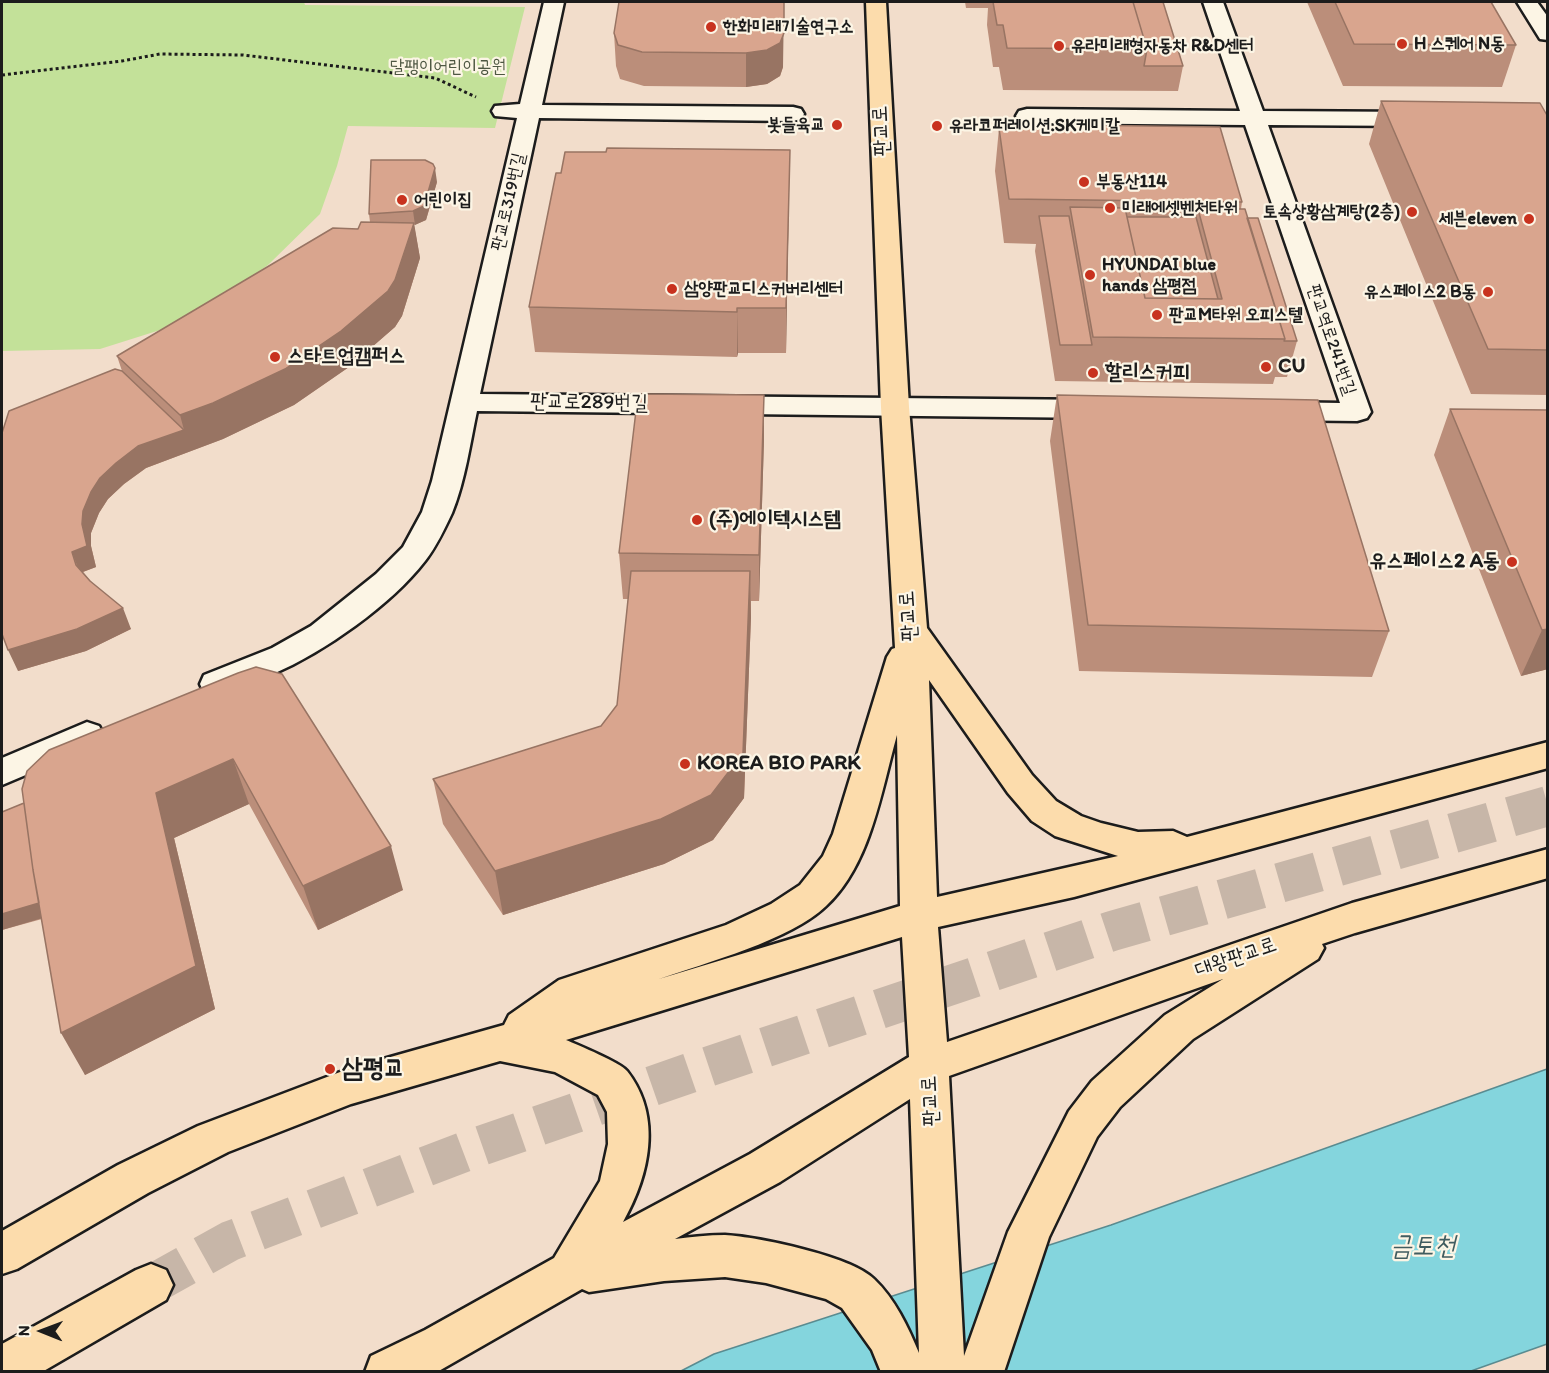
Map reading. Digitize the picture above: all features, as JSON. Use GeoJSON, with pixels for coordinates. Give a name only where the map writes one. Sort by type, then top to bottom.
{"type":"FeatureCollection","features":[{"type":"Feature","properties":{"kind":"main road","name":"판교로"},"geometry":{"type":"LineString","coordinates":[[876,2],[895,407],[911,630],[920,916],[942,1371]]}},
{"type":"Feature","properties":{"kind":"main road"},"geometry":{"type":"LineString","coordinates":[[911,630],[1020,784],[1044,811],[1068,825],[1100,837],[1138,846],[1214,844]]}},
{"type":"Feature","properties":{"kind":"main road"},"geometry":{"type":"LineString","coordinates":[[499,1044],[573,992],[738,936],[784,915],[813,897],[837,865],[851,834],[911,630]]}},
{"type":"Feature","properties":{"kind":"main road"},"geometry":{"type":"LineString","coordinates":[[2,1254],[133,1179],[213,1139],[348,1087],[499,1044],[920,916],[1074,882],[1548,755]]}},
{"type":"Feature","properties":{"kind":"main road","name":"대왕판교로"},"geometry":{"type":"LineString","coordinates":[[387,1371],[441,1346],[569,1273],[765,1168],[929,1066],[1352,918],[1548,863]]}},
{"type":"Feature","properties":{"kind":"main road"},"geometry":{"type":"LineString","coordinates":[[981,1371],[1029,1232],[1083,1124],[1106,1094],[1179,1027],[1352,918]]}},
{"type":"Feature","properties":{"kind":"main road"},"geometry":{"type":"LineString","coordinates":[[499,1044],[561,1056],[587,1069],[612,1082],[627,1110],[629,1144],[620,1187],[569,1273]]}},
{"type":"Feature","properties":{"kind":"main road"},"geometry":{"type":"LineString","coordinates":[[569,1273],[664,1260],[725,1256],[766,1262],[835,1280],[858,1293],[889,1335],[904,1371]]}},
{"type":"Feature","properties":{"kind":"main road"},"geometry":{"type":"LineString","coordinates":[[2,1369],[151,1285]]}},
{"type":"Feature","properties":{"kind":"street","name":"판교로319번길"},"geometry":{"type":"LineString","coordinates":[[185,697],[283,656],[322,634],[387,582],[415,553],[437,512],[447,481],[554,2]]}},
{"type":"Feature","properties":{"kind":"street","name":"판교역로241번길"},"geometry":{"type":"LineString","coordinates":[[1213,2],[1357,412],[1250,410]]}},
{"type":"Feature","properties":{"kind":"street"},"geometry":{"type":"LineString","coordinates":[[1527,2],[1548,34]]}},
{"type":"Feature","properties":{"kind":"street"},"geometry":{"type":"LineString","coordinates":[[503,111],[793,114]]}},
{"type":"Feature","properties":{"kind":"street"},"geometry":{"type":"LineString","coordinates":[[1028,116],[1441,119]]}},
{"type":"Feature","properties":{"kind":"street","name":"판교로289번길"},"geometry":{"type":"LineString","coordinates":[[464,402],[895,407]]}},
{"type":"Feature","properties":{"kind":"street"},"geometry":{"type":"LineString","coordinates":[[895,407],[1120,409]]}},
{"type":"Feature","properties":{"kind":"street"},"geometry":{"type":"LineString","coordinates":[[2,772],[110,726]]}},
{"type":"Feature","properties":{"kind":"path"},"geometry":{"type":"LineString","coordinates":[[2,75],[122,61],[160,54],[243,55],[435,78],[503,111]]}},
{"type":"Feature","properties":{"kind":"green space","name":"달팽이어린이공원"},"geometry":{"type":"Polygon","coordinates":[[[2,2],[304,2],[305,5],[525,7],[495,128],[348,126],[320,214],[268,265],[195,319],[100,349],[2,351],[2,2]]]}},
{"type":"Feature","properties":{"kind":"water","name":"금토천"},"geometry":{"type":"Polygon","coordinates":[[[1547,1069],[1547,1344],[1471,1371],[679,1372],[714,1354],[1111,1225],[1547,1069]]]}},
{"type":"Feature","properties":{"kind":"building"},"geometry":{"type":"Polygon","coordinates":[[[619,2],[784,2],[784,33],[780,43],[767,50],[746,53],[642,52],[618,45],[614,33],[619,2]]]}},
{"type":"Feature","properties":{"kind":"building"},"geometry":{"type":"Polygon","coordinates":[[[993,2],[1133,2],[1147,49],[1007,48],[1003,25],[997,25],[993,2]]]}},
{"type":"Feature","properties":{"kind":"building"},"geometry":{"type":"Polygon","coordinates":[[[1133,2],[1163,2],[1183,66],[1144,66],[1147,49],[1133,2]]]}},
{"type":"Feature","properties":{"kind":"building"},"geometry":{"type":"Polygon","coordinates":[[[1335,2],[1491,2],[1516,45],[1354,44],[1335,2]]]}},
{"type":"Feature","properties":{"kind":"building","name":"유스페이스2 B동"},"geometry":{"type":"Polygon","coordinates":[[[1381,101],[1540,103],[1548,117],[1548,350],[1488,349],[1381,101]]]}},
{"type":"Feature","properties":{"kind":"building"},"geometry":{"type":"Polygon","coordinates":[[[1075,125],[1220,127],[1242,202],[1009,199],[999,128],[1075,129],[1075,125]]]}},
{"type":"Feature","properties":{"kind":"building"},"geometry":{"type":"Polygon","coordinates":[[[607,148],[790,150],[786,308],[737,308],[737,312],[529,307],[556,173],[561,173],[565,152],[606,152],[607,148]]]}},
{"type":"Feature","properties":{"kind":"building","name":"어린이집"},"geometry":{"type":"Polygon","coordinates":[[[371,160],[425,160],[433,164],[435,168],[424,206],[413,211],[369,214],[371,160]]]}},
{"type":"Feature","properties":{"kind":"building"},"geometry":{"type":"Polygon","coordinates":[[[1070,207],[1125,208],[1145,298],[1222,299],[1198,209],[1245,209],[1285,339],[1093,337],[1070,207]]]}},
{"type":"Feature","properties":{"kind":"building"},"geometry":{"type":"Polygon","coordinates":[[[1039,216],[1069,216],[1092,345],[1060,345],[1039,216]]]}},
{"type":"Feature","properties":{"kind":"building"},"geometry":{"type":"Polygon","coordinates":[[[1127,217],[1196,217],[1218,299],[1145,298],[1127,217]]]}},
{"type":"Feature","properties":{"kind":"building"},"geometry":{"type":"Polygon","coordinates":[[[1247,218],[1258,218],[1297,341],[1284,341],[1247,218]]]}},
{"type":"Feature","properties":{"kind":"building"},"geometry":{"type":"Polygon","coordinates":[[[361,222],[414,223],[395,280],[388,291],[341,331],[285,369],[213,403],[180,415],[117,356],[333,228],[358,229],[361,222]]]}},
{"type":"Feature","properties":{"kind":"building"},"geometry":{"type":"Polygon","coordinates":[[[115,369],[122,371],[184,430],[138,446],[116,463],[100,478],[83,511],[82,524],[87,546],[72,552],[76,565],[90,581],[123,608],[77,629],[8,650],[2,634],[2,433],[9,411],[115,369]]]}},
{"type":"Feature","properties":{"kind":"building","name":"(주)에이텍시스템"},"geometry":{"type":"Polygon","coordinates":[[[638,394],[764,395],[759,555],[619,553],[638,394]]]}},
{"type":"Feature","properties":{"kind":"building"},"geometry":{"type":"Polygon","coordinates":[[[1057,395],[1318,400],[1389,631],[1088,625],[1057,395]]]}},
{"type":"Feature","properties":{"kind":"building"},"geometry":{"type":"Polygon","coordinates":[[[1450,409],[1548,410],[1548,629],[1542,630],[1450,409]]]}},
{"type":"Feature","properties":{"kind":"building"},"geometry":{"type":"Polygon","coordinates":[[[631,571],[750,571],[743,753],[711,795],[661,819],[495,871],[433,779],[601,726],[617,705],[631,571]]]}},
{"type":"Feature","properties":{"kind":"building"},"geometry":{"type":"Polygon","coordinates":[[[256,667],[282,674],[391,846],[303,886],[233,759],[156,793],[196,966],[61,1033],[33,870],[22,789],[27,771],[49,750],[256,667]]]}},
{"type":"Feature","properties":{"kind":"building"},"geometry":{"type":"Polygon","coordinates":[[[24,803],[39,903],[2,914],[2,812],[24,803]]]}},
{"type":"Feature","properties":{"kind":"tunnel"},"geometry":{"type":"LineString","coordinates":[[151,1285],[230,1241],[472,1149],[707,1067],[1112,931],[1548,806]]}},
{"type":"Feature","properties":{"kind":"place","name":"한화미래기술연구소"},"geometry":{"type":"Point","coordinates":[711,27]}},
{"type":"Feature","properties":{"kind":"place","name":"H 스퀘어 N동"},"geometry":{"type":"Point","coordinates":[1402,44]}},
{"type":"Feature","properties":{"kind":"place","name":"유라미래형자동차 R&D센터"},"geometry":{"type":"Point","coordinates":[1059,46]}},
{"type":"Feature","properties":{"kind":"place","name":"봇들육교"},"geometry":{"type":"Point","coordinates":[837,125]}},
{"type":"Feature","properties":{"kind":"place","name":"유라코퍼레이션.SK케미칼"},"geometry":{"type":"Point","coordinates":[937,126]}},
{"type":"Feature","properties":{"kind":"place","name":"부동산114"},"geometry":{"type":"Point","coordinates":[1084,182]}},
{"type":"Feature","properties":{"kind":"place","name":"어린이집"},"geometry":{"type":"Point","coordinates":[402,200]}},
{"type":"Feature","properties":{"kind":"place","name":"미래에셋벤처타워"},"geometry":{"type":"Point","coordinates":[1110,208]}},
{"type":"Feature","properties":{"kind":"place","name":"토속상황삼계탕(2층)"},"geometry":{"type":"Point","coordinates":[1412,212]}},
{"type":"Feature","properties":{"kind":"place","name":"세븐eleven"},"geometry":{"type":"Point","coordinates":[1529,219]}},
{"type":"Feature","properties":{"kind":"place","name":"HYUNDAI blue hands 삼평점"},"geometry":{"type":"Point","coordinates":[1090,275]}},
{"type":"Feature","properties":{"kind":"place","name":"삼양판교디스커버리센터"},"geometry":{"type":"Point","coordinates":[672,289]}},
{"type":"Feature","properties":{"kind":"place","name":"유스페이스2 B동"},"geometry":{"type":"Point","coordinates":[1488,292]}},
{"type":"Feature","properties":{"kind":"place","name":"판교M타워 오피스텔"},"geometry":{"type":"Point","coordinates":[1157,315]}},
{"type":"Feature","properties":{"kind":"place","name":"스타트업캠퍼스"},"geometry":{"type":"Point","coordinates":[275,357]}},
{"type":"Feature","properties":{"kind":"place","name":"CU"},"geometry":{"type":"Point","coordinates":[1266,367]}},
{"type":"Feature","properties":{"kind":"place","name":"할리스커피"},"geometry":{"type":"Point","coordinates":[1093,373]}},
{"type":"Feature","properties":{"kind":"place","name":"(주)에이텍시스템"},"geometry":{"type":"Point","coordinates":[697,520]}},
{"type":"Feature","properties":{"kind":"place","name":"유스페이스2 A동"},"geometry":{"type":"Point","coordinates":[1512,562]}},
{"type":"Feature","properties":{"kind":"place","name":"KOREA BIO PARK"},"geometry":{"type":"Point","coordinates":[685,764]}},
{"type":"Feature","properties":{"kind":"place","name":"삼평교"},"geometry":{"type":"Point","coordinates":[330,1069]}}]}
